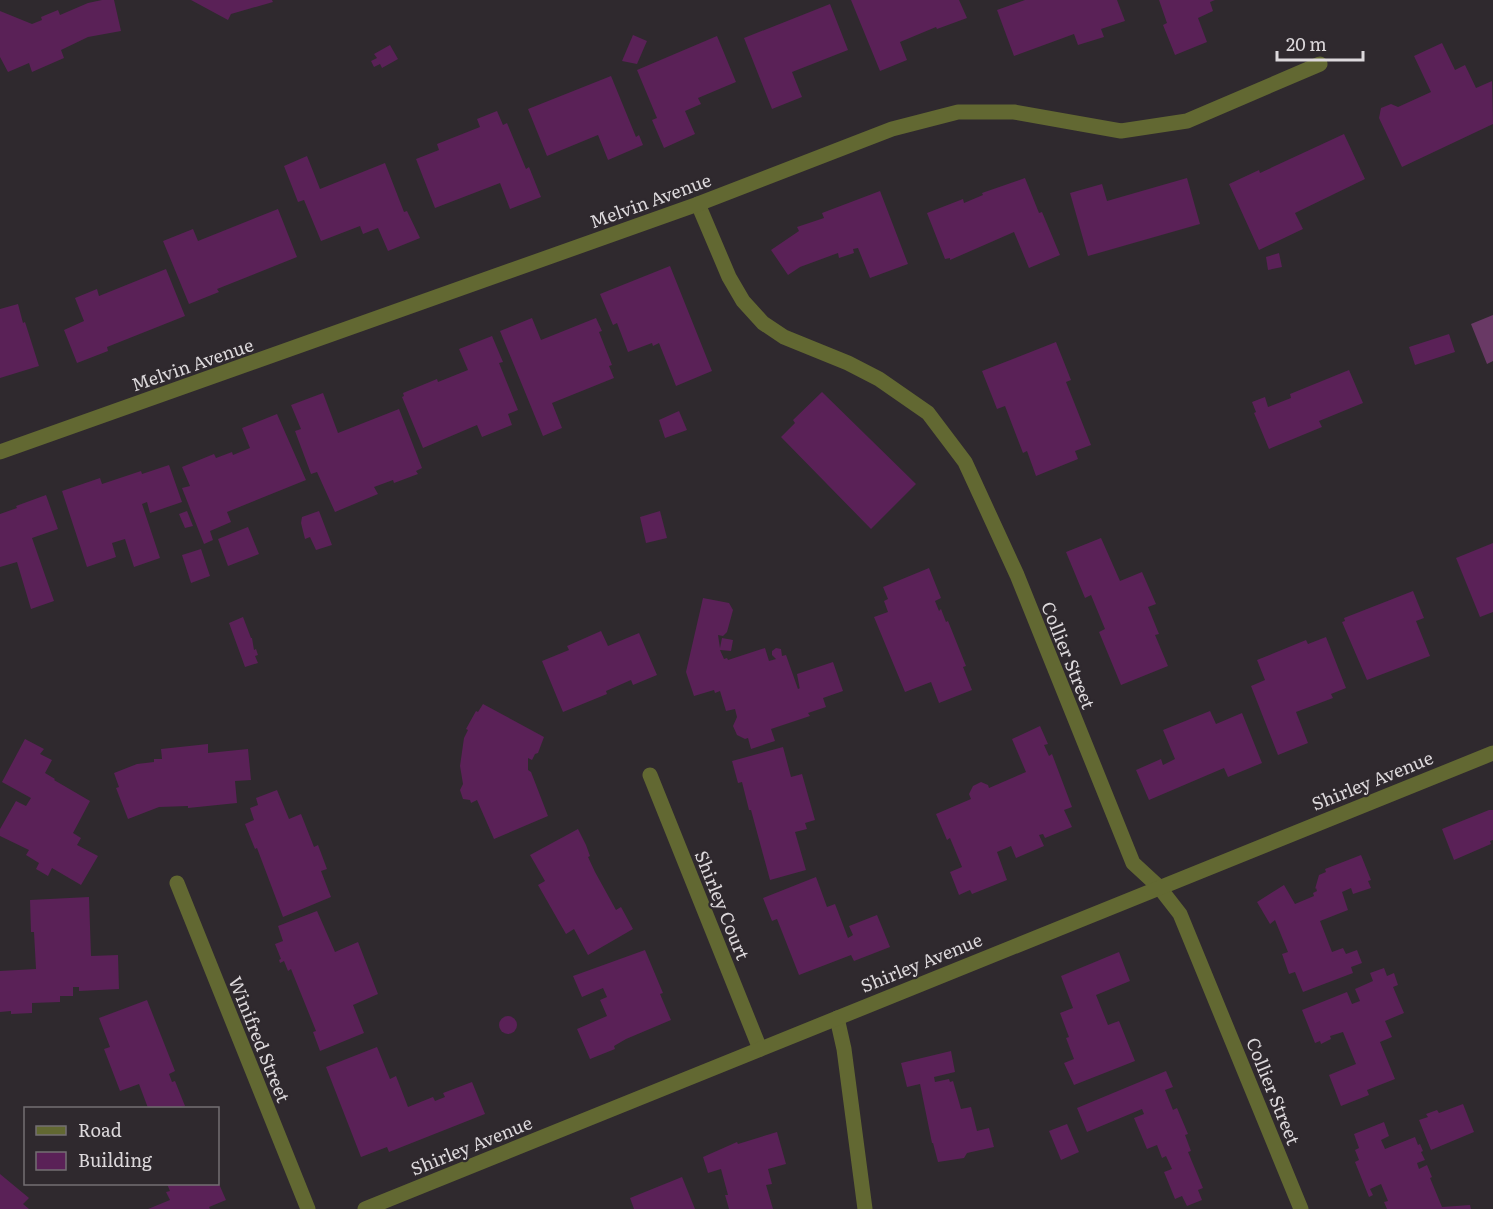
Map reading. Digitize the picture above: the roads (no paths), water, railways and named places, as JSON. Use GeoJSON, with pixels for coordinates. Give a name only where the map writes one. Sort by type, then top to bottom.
{"type":"FeatureCollection","features":[{"type":"Feature","properties":{"kind":"street","name":"Melvin Avenue"},"geometry":{"type":"LineString","coordinates":[[0,452],[698,204],[892,129],[958,112],[1014,112],[1121,131],[1187,120],[1320,64]]}},
{"type":"Feature","properties":{"kind":"street","name":"Collier Street"},"geometry":{"type":"LineString","coordinates":[[698,204],[729,277],[743,301],[763,323],[784,337],[848,363],[879,379],[928,413],[965,462],[1017,576],[1133,863],[1159,886],[1180,914],[1301,1209]]}},
{"type":"Feature","properties":{"kind":"street","name":"Shirley Avenue"},"geometry":{"type":"LineString","coordinates":[[365,1209],[1159,886],[1493,753]]}},
{"type":"Feature","properties":{"kind":"street","name":"Shirley Court"},"geometry":{"type":"LineString","coordinates":[[650,775],[760,1049]]}},
{"type":"Feature","properties":{"kind":"street","name":"Winifred Street"},"geometry":{"type":"LineString","coordinates":[[177,883],[308,1209]]}},
{"type":"Feature","properties":{"kind":"street"},"geometry":{"type":"LineString","coordinates":[[837,1018],[844,1049],[865,1209]]}}]}
